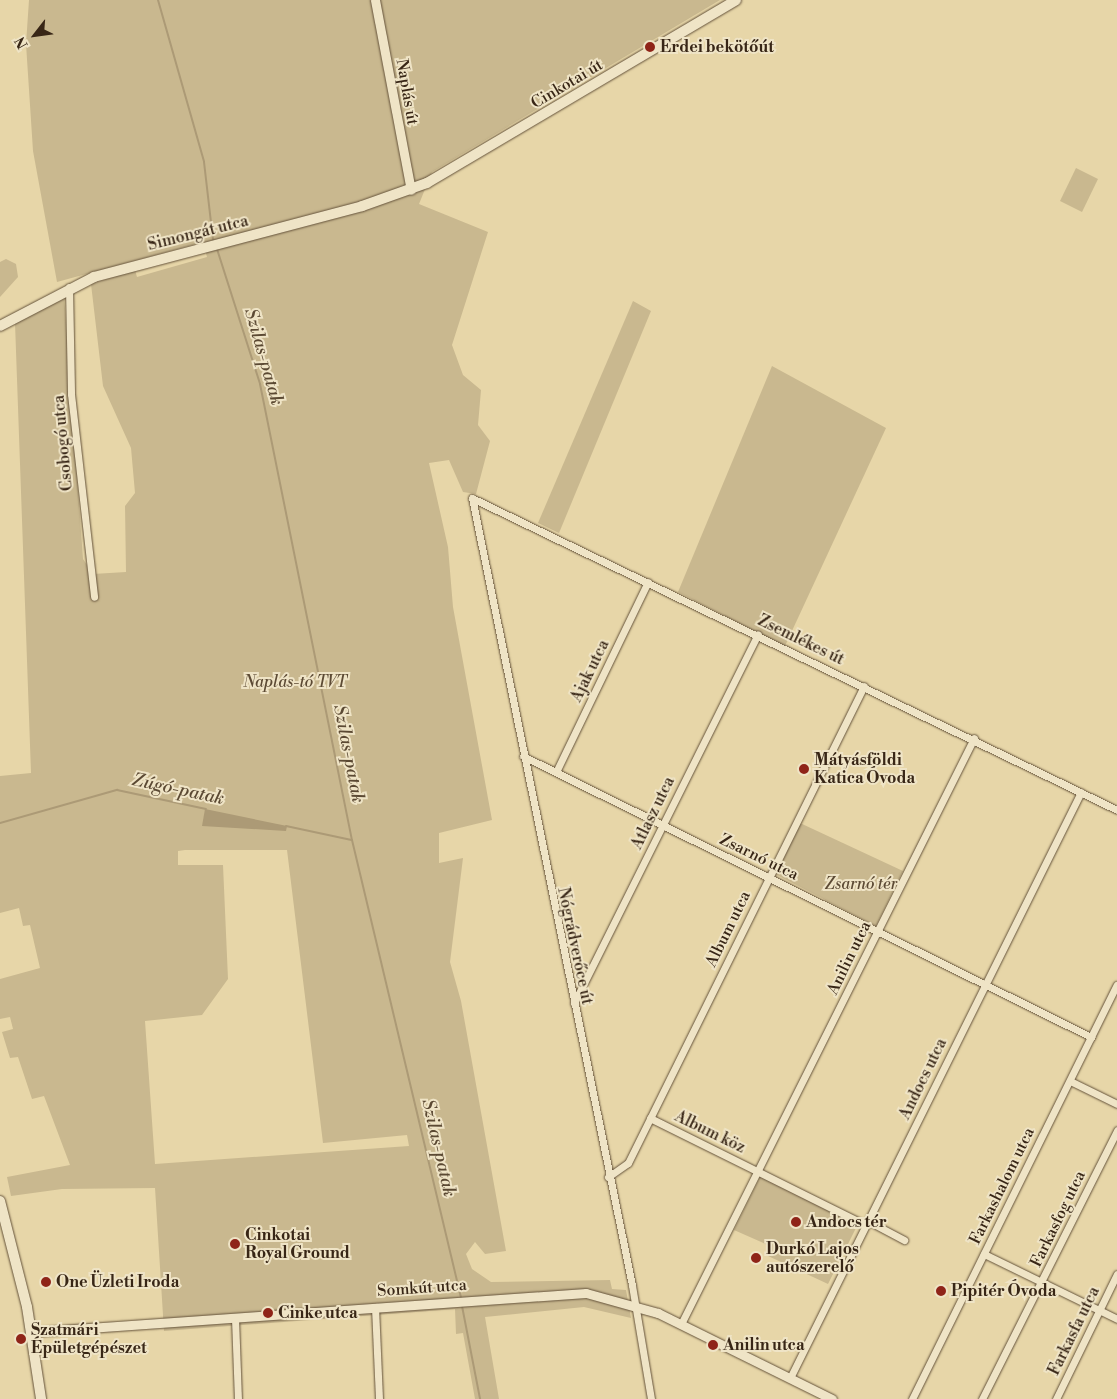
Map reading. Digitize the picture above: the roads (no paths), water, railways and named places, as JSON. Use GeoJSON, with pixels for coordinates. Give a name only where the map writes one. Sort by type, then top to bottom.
{"type":"FeatureCollection","features":[{"type":"Feature","properties":{"kind":"main road","name":"Cinkotai út"},"geometry":{"type":"LineString","coordinates":[[411,190],[478,155],[736,0]]}},
{"type":"Feature","properties":{"kind":"main road","name":"Simongát utca"},"geometry":{"type":"LineString","coordinates":[[0,326],[69,287],[207,246],[411,190]]}},
{"type":"Feature","properties":{"kind":"main road"},"geometry":{"type":"LineString","coordinates":[[0,1201],[32,1332],[41,1399]]}},
{"type":"Feature","properties":{"kind":"street","name":"Naplás út"},"geometry":{"type":"LineString","coordinates":[[375,0],[411,190]]}},
{"type":"Feature","properties":{"kind":"street","name":"Csobogó utca"},"geometry":{"type":"LineString","coordinates":[[69,287],[71,394],[94,596]]}},
{"type":"Feature","properties":{"kind":"street","name":"Zsemlékes út"},"geometry":{"type":"LineString","coordinates":[[472,498],[974,738],[1117,810]]}},
{"type":"Feature","properties":{"kind":"street","name":"Nógrádverőce út"},"geometry":{"type":"LineString","coordinates":[[472,498],[634,1303],[651,1399]]}},
{"type":"Feature","properties":{"kind":"street","name":"Ajak utca"},"geometry":{"type":"LineString","coordinates":[[556,772],[648,582]]}},
{"type":"Feature","properties":{"kind":"street","name":"Atlasz utca"},"geometry":{"type":"LineString","coordinates":[[574,1004],[758,634]]}},
{"type":"Feature","properties":{"kind":"street","name":"Album utca"},"geometry":{"type":"LineString","coordinates":[[608,1176],[624,1168],[864,686]]}},
{"type":"Feature","properties":{"kind":"street","name":"Anilin utca"},"geometry":{"type":"LineString","coordinates":[[681,1324],[974,738]]}},
{"type":"Feature","properties":{"kind":"street","name":"Zsarnó utca"},"geometry":{"type":"LineString","coordinates":[[523,756],[1091,1037]]}},
{"type":"Feature","properties":{"kind":"street","name":"Andocs utca"},"geometry":{"type":"LineString","coordinates":[[790,1378],[1081,792]]}},
{"type":"Feature","properties":{"kind":"street","name":"Farkashalom utca"},"geometry":{"type":"LineString","coordinates":[[912,1399],[1117,986]]}},
{"type":"Feature","properties":{"kind":"street"},"geometry":{"type":"LineString","coordinates":[[1070,1080],[1117,1104]]}},
{"type":"Feature","properties":{"kind":"street","name":"Album köz"},"geometry":{"type":"LineString","coordinates":[[650,1118],[759,1171]]}},
{"type":"Feature","properties":{"kind":"street","name":"Farkasfog utca"},"geometry":{"type":"LineString","coordinates":[[982,1399],[1117,1130]]}},
{"type":"Feature","properties":{"kind":"street"},"geometry":{"type":"LineString","coordinates":[[759,1171],[904,1240]]}},
{"type":"Feature","properties":{"kind":"street"},"geometry":{"type":"LineString","coordinates":[[984,1254],[1117,1319]]}},
{"type":"Feature","properties":{"kind":"street","name":"Farkasfa utca"},"geometry":{"type":"LineString","coordinates":[[1056,1399],[1117,1274]]}},
{"type":"Feature","properties":{"kind":"street","name":"Somkút utca"},"geometry":{"type":"LineString","coordinates":[[32,1332],[468,1299],[586,1293],[634,1303],[681,1324],[832,1399]]}},
{"type":"Feature","properties":{"kind":"street"},"geometry":{"type":"LineString","coordinates":[[376,1307],[380,1399]]}},
{"type":"Feature","properties":{"kind":"street"},"geometry":{"type":"LineString","coordinates":[[235,1318],[238,1399]]}},
{"type":"Feature","properties":{"kind":"waterway","name":"Szilas-patak"},"geometry":{"type":"LineString","coordinates":[[158,0],[204,162],[213,240]]}},
{"type":"Feature","properties":{"kind":"waterway","name":"Szilas-patak"},"geometry":{"type":"LineString","coordinates":[[217,249],[260,384],[352,840],[461,1299]]}},
{"type":"Feature","properties":{"kind":"waterway","name":"Zúgó-patak"},"geometry":{"type":"LineString","coordinates":[[0,823],[117,790],[206,809]]}},
{"type":"Feature","properties":{"kind":"waterway","name":"Zúgó-patak"},"geometry":{"type":"LineString","coordinates":[[286,826],[352,840]]}},
{"type":"Feature","properties":{"kind":"waterway","name":"Szilas-patak"},"geometry":{"type":"LineString","coordinates":[[462,1306],[480,1399]]}},
{"type":"Feature","properties":{"kind":"place","name":"Erdei bekötőút"},"geometry":{"type":"Point","coordinates":[650,47]}},
{"type":"Feature","properties":{"kind":"place","name":"Mátyásföldi Katica Óvoda"},"geometry":{"type":"Point","coordinates":[804,769]}},
{"type":"Feature","properties":{"kind":"place","name":"Andocs tér"},"geometry":{"type":"Point","coordinates":[796,1222]}},
{"type":"Feature","properties":{"kind":"place","name":"Cinkotai Royal Ground"},"geometry":{"type":"Point","coordinates":[235,1244]}},
{"type":"Feature","properties":{"kind":"place","name":"Durkó Lajos autószerelő"},"geometry":{"type":"Point","coordinates":[756,1258]}},
{"type":"Feature","properties":{"kind":"place","name":"One Üzleti Iroda"},"geometry":{"type":"Point","coordinates":[46,1282]}},
{"type":"Feature","properties":{"kind":"place","name":"Pipitér Óvoda"},"geometry":{"type":"Point","coordinates":[941,1291]}},
{"type":"Feature","properties":{"kind":"place","name":"Cinke utca"},"geometry":{"type":"Point","coordinates":[268,1313]}},
{"type":"Feature","properties":{"kind":"place","name":"Szatmári Épületgépészet"},"geometry":{"type":"Point","coordinates":[21,1339]}},
{"type":"Feature","properties":{"kind":"place","name":"Anilin utca"},"geometry":{"type":"Point","coordinates":[713,1345]}},
{"type":"Feature","properties":{"kind":"park label","name":"Naplás-tó TVT"},"geometry":{"type":"Point","coordinates":[295,682]}},
{"type":"Feature","properties":{"kind":"park label","name":"Zsarnó tér"},"geometry":{"type":"Point","coordinates":[861,884]}}]}
